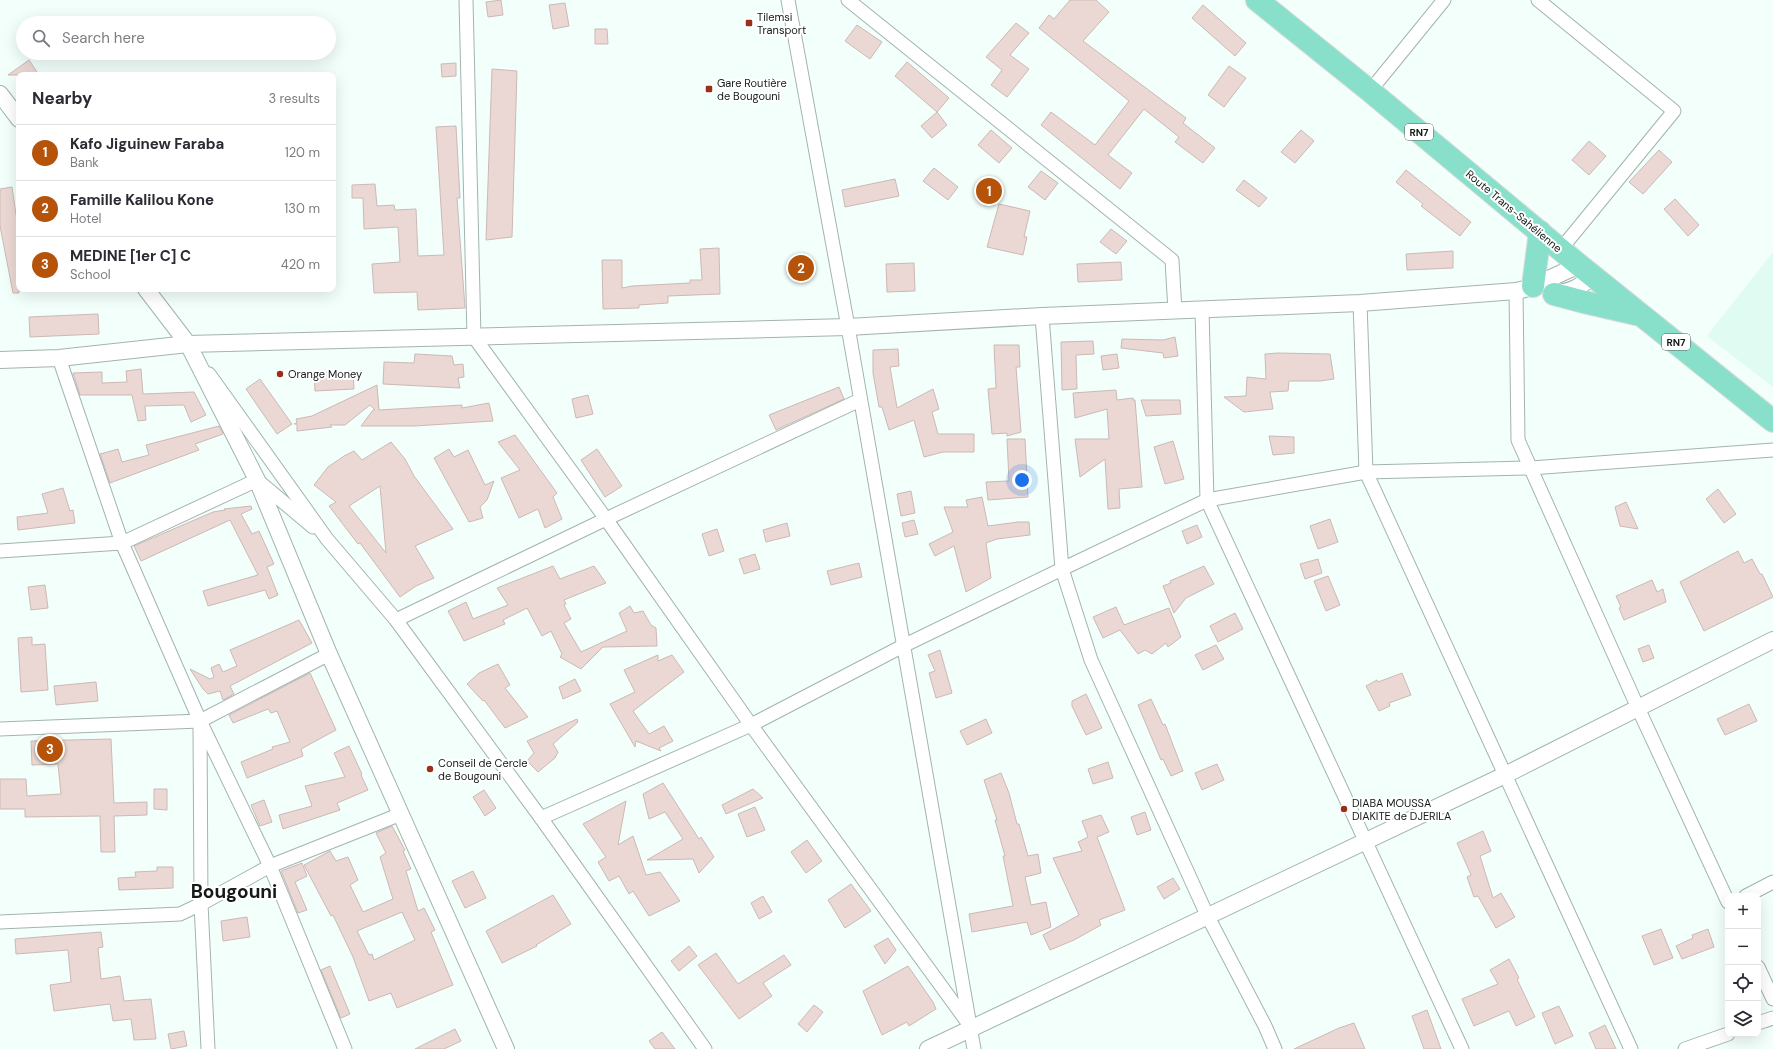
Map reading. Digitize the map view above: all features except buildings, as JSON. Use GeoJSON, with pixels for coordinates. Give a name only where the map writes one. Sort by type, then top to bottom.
{"type":"FeatureCollection","features":[{"type":"Feature","properties":{"kind":"highway","name":"Route Trans-Sahélienne"},"geometry":{"type":"LineString","coordinates":[[1257,0],[1370,91],[1586,271],[1773,421]]}},
{"type":"Feature","properties":{"kind":"highway"},"geometry":{"type":"LineString","coordinates":[[1526,289],[1540,232]]}},
{"type":"Feature","properties":{"kind":"highway"},"geometry":{"type":"LineString","coordinates":[[1554,294],[1643,316]]}},
{"type":"Feature","properties":{"kind":"street"},"geometry":{"type":"LineString","coordinates":[[466,0],[474,337],[971,1028]]}},
{"type":"Feature","properties":{"kind":"street"},"geometry":{"type":"LineString","coordinates":[[788,0],[848,327],[974,1049]]}},
{"type":"Feature","properties":{"kind":"street"},"geometry":{"type":"LineString","coordinates":[[848,0],[1172,260],[1175,311]]}},
{"type":"Feature","properties":{"kind":"street"},"geometry":{"type":"LineString","coordinates":[[1370,91],[1444,0]]}},
{"type":"Feature","properties":{"kind":"street"},"geometry":{"type":"LineString","coordinates":[[1538,0],[1674,111],[1561,249]]}},
{"type":"Feature","properties":{"kind":"street"},"geometry":{"type":"LineString","coordinates":[[0,94],[16,115]]}},
{"type":"Feature","properties":{"kind":"street"},"geometry":{"type":"LineString","coordinates":[[0,360],[59,358],[188,344],[848,327],[1042,316],[1360,303],[1526,289],[1586,271]]}},
{"type":"Feature","properties":{"kind":"street"},"geometry":{"type":"LineString","coordinates":[[1526,289],[1554,294],[1566,293],[1575,290],[1586,271]]}},
{"type":"Feature","properties":{"kind":"street"},"geometry":{"type":"LineString","coordinates":[[1526,289],[1518,440],[1638,708],[1725,896]]}},
{"type":"Feature","properties":{"kind":"street"},"geometry":{"type":"LineString","coordinates":[[148,292],[188,344],[327,538],[396,620],[541,818],[705,1049]]}},
{"type":"Feature","properties":{"kind":"street"},"geometry":{"type":"LineString","coordinates":[[1360,303],[1366,472],[1631,1049]]}},
{"type":"Feature","properties":{"kind":"street"},"geometry":{"type":"LineString","coordinates":[[1202,310],[1207,500],[1462,1049]]}},
{"type":"Feature","properties":{"kind":"street"},"geometry":{"type":"LineString","coordinates":[[1042,316],[1062,569],[1091,660],[1207,916],[1276,1049]]}},
{"type":"Feature","properties":{"kind":"street"},"geometry":{"type":"LineString","coordinates":[[188,344],[257,480],[329,654],[506,1049]]}},
{"type":"Feature","properties":{"kind":"street"},"geometry":{"type":"LineString","coordinates":[[59,358],[122,543],[200,721],[270,866],[345,1049]]}},
{"type":"Feature","properties":{"kind":"street"},"geometry":{"type":"LineString","coordinates":[[396,620],[606,519],[860,400]]}},
{"type":"Feature","properties":{"kind":"street"},"geometry":{"type":"LineString","coordinates":[[541,818],[752,725],[903,646],[1207,500],[1366,472],[1531,468],[1773,450]]}},
{"type":"Feature","properties":{"kind":"street"},"geometry":{"type":"LineString","coordinates":[[257,480],[327,538]]}},
{"type":"Feature","properties":{"kind":"street"},"geometry":{"type":"LineString","coordinates":[[0,551],[122,543],[257,480]]}},
{"type":"Feature","properties":{"kind":"street"},"geometry":{"type":"LineString","coordinates":[[928,1049],[1365,840],[1505,775],[1773,640]]}},
{"type":"Feature","properties":{"kind":"street"},"geometry":{"type":"LineString","coordinates":[[0,729],[200,721],[329,654]]}},
{"type":"Feature","properties":{"kind":"street"},"geometry":{"type":"LineString","coordinates":[[200,721],[201,904],[208,1049]]}},
{"type":"Feature","properties":{"kind":"street"},"geometry":{"type":"LineString","coordinates":[[0,922],[180,914],[270,866],[401,814]]}},
{"type":"Feature","properties":{"kind":"street"},"geometry":{"type":"LineString","coordinates":[[1752,893],[1773,882]]}},
{"type":"Feature","properties":{"kind":"street"},"geometry":{"type":"LineString","coordinates":[[1761,973],[1773,999]]}},
{"type":"Feature","properties":{"kind":"street"},"geometry":{"type":"LineString","coordinates":[[1761,1022],[1773,1018]]}},
{"type":"Feature","properties":{"kind":"street"},"geometry":{"type":"LineString","coordinates":[[1685,1049],[1725,1035]]}},
{"type":"Feature","properties":{"kind":"shaded area"},"geometry":{"type":"Polygon","coordinates":[[[1773,252],[1773,387],[1707,336],[1773,252]]]}},
{"type":"Feature","properties":{"kind":"place","name":"Tilemsi Transport"},"geometry":{"type":"Point","coordinates":[749,23]}},
{"type":"Feature","properties":{"kind":"place","name":"Gare Routière de Bougouni"},"geometry":{"type":"Point","coordinates":[709,89]}},
{"type":"Feature","properties":{"kind":"place","name":"Kafo Jiguinew Faraba"},"geometry":{"type":"Point","coordinates":[989,191]}},
{"type":"Feature","properties":{"kind":"place","name":"Famille Kalilou Kone"},"geometry":{"type":"Point","coordinates":[801,268]}},
{"type":"Feature","properties":{"kind":"place","name":"Orange Money"},"geometry":{"type":"Point","coordinates":[280,374]}},
{"type":"Feature","properties":{"kind":"place","name":"MEDINE [1er C] C"},"geometry":{"type":"Point","coordinates":[50,749]}},
{"type":"Feature","properties":{"kind":"place","name":"Conseil de Cercle de Bougouni"},"geometry":{"type":"Point","coordinates":[430,769]}},
{"type":"Feature","properties":{"kind":"place","name":"DIABA MOUSSA DIAKITE de DJERILA"},"geometry":{"type":"Point","coordinates":[1344,809]}},
{"type":"Feature","properties":{"kind":"district","name":"Bougouni"},"geometry":{"type":"Point","coordinates":[234,891]}}]}
